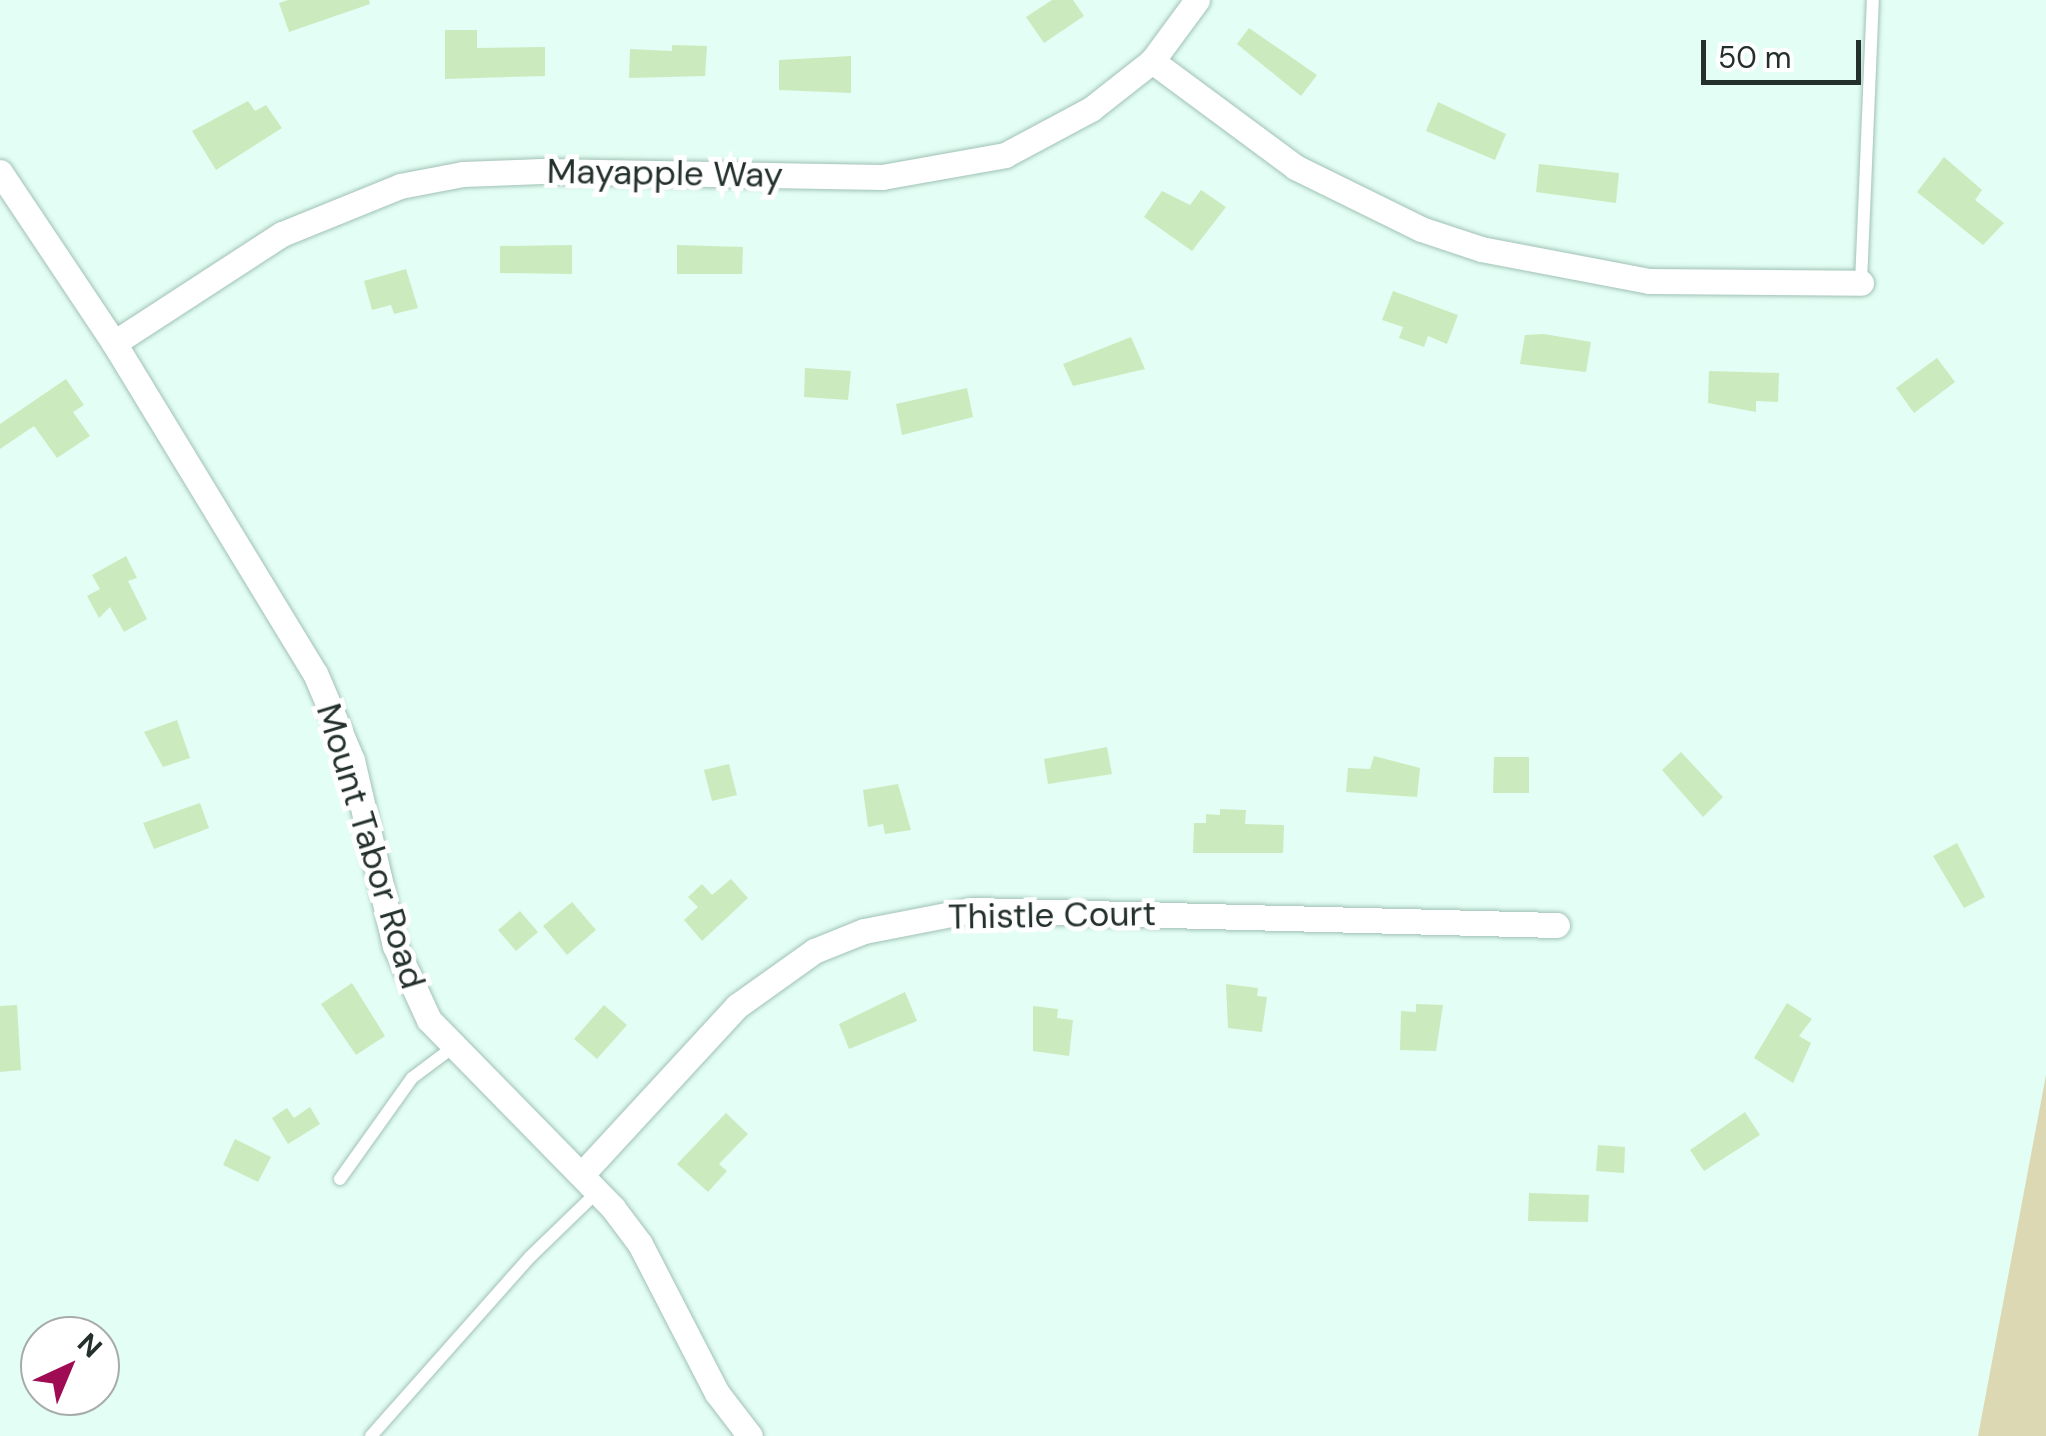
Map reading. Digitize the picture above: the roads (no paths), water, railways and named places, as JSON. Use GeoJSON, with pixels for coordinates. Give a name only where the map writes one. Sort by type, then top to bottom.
{"type":"FeatureCollection","features":[{"type":"Feature","properties":{"kind":"street","name":"Mayapple Way"},"geometry":{"type":"LineString","coordinates":[[114,343],[282,234],[400,186],[463,174],[542,171],[882,177],[948,169],[1050,135],[1152,61],[1198,0]]}},
{"type":"Feature","properties":{"kind":"street"},"geometry":{"type":"LineString","coordinates":[[1152,61],[1295,167],[1386,214],[1481,249],[1650,282],[1862,283]]}},
{"type":"Feature","properties":{"kind":"street","name":"Mount Tabor Road"},"geometry":{"type":"LineString","coordinates":[[0,172],[114,343],[286,622],[336,717],[369,824],[395,946],[413,992],[452,1048],[590,1182],[640,1244],[692,1350],[750,1436]]}},
{"type":"Feature","properties":{"kind":"street","name":"Thistle Court"},"geometry":{"type":"LineString","coordinates":[[590,1182],[737,1006],[814,951],[864,931],[923,917],[1006,910],[1557,925]]}},
{"type":"Feature","properties":{"kind":"lane"},"geometry":{"type":"LineString","coordinates":[[1862,283],[1873,0]]}},
{"type":"Feature","properties":{"kind":"lane"},"geometry":{"type":"LineString","coordinates":[[340,1179],[412,1078],[452,1048]]}},
{"type":"Feature","properties":{"kind":"lane"},"geometry":{"type":"LineString","coordinates":[[371,1436],[530,1257],[590,1182]]}}]}
